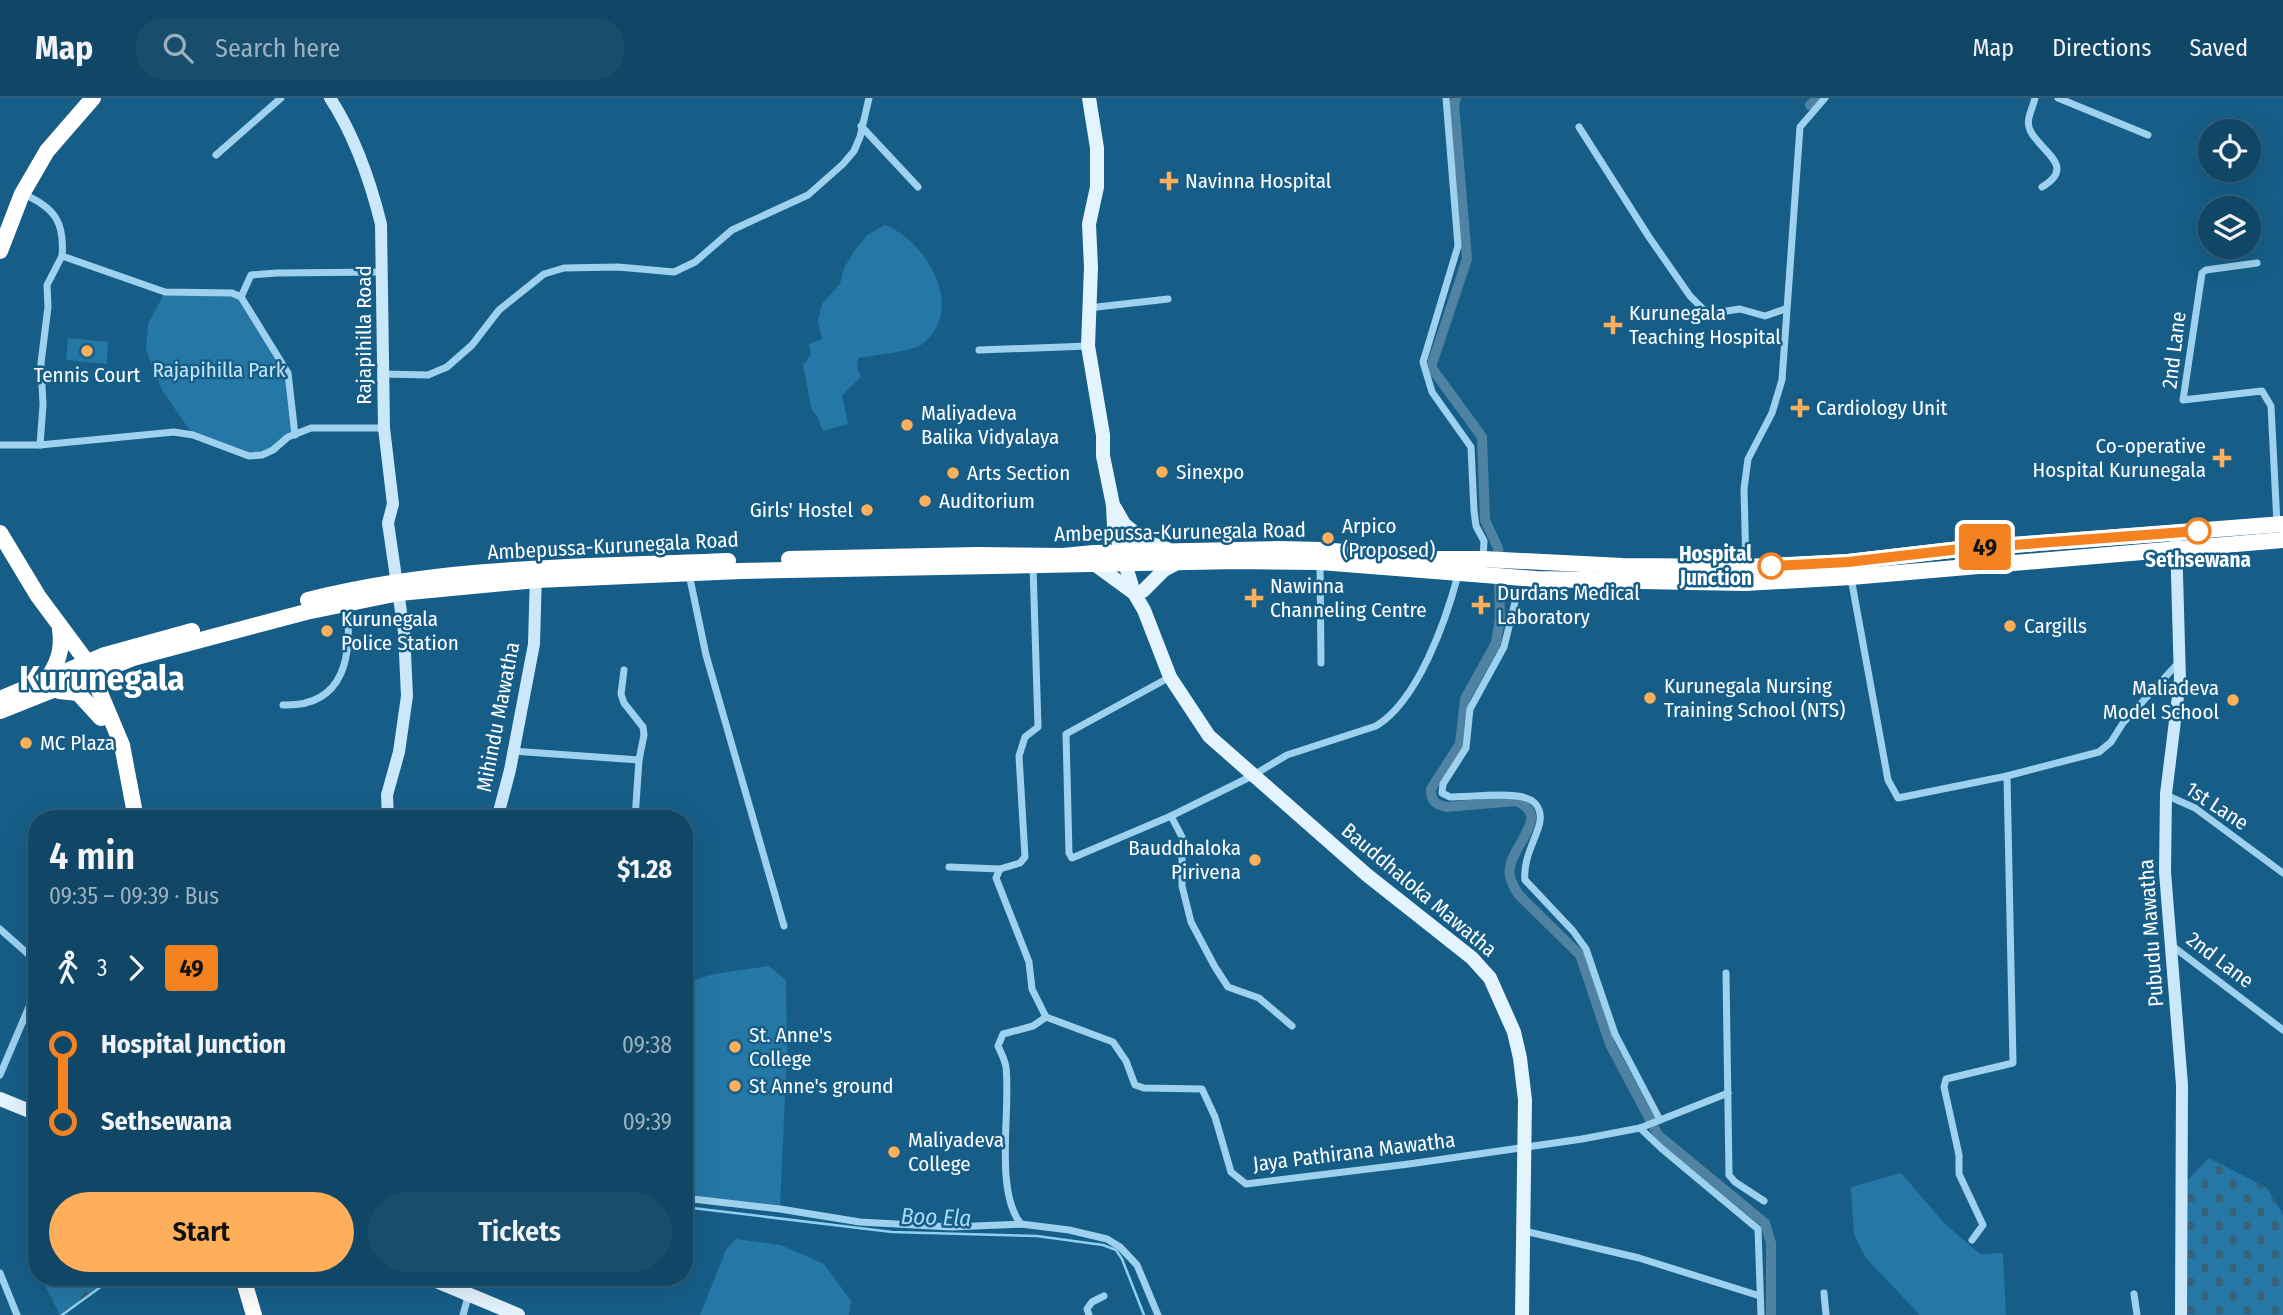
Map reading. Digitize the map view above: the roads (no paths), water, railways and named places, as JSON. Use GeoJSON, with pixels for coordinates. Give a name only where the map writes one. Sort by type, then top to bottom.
{"type":"FeatureCollection","features":[{"type":"Feature","properties":{"kind":"highway"},"geometry":{"type":"LineString","coordinates":[[0,251],[22,194],[47,151],[93,98]]}},
{"type":"Feature","properties":{"kind":"highway","name":"Ambepussa-Kurunegala Road"},"geometry":{"type":"LineString","coordinates":[[1175,557],[1320,562],[1458,575],[1536,579],[1745,575],[1850,569],[1960,549],[2176,541],[2281,529]]}},
{"type":"Feature","properties":{"kind":"highway"},"geometry":{"type":"LineString","coordinates":[[0,533],[38,596],[60,626],[85,671],[125,758],[134,810]]}},
{"type":"Feature","properties":{"kind":"highway","name":"Ambepussa-Kurunegala Road"},"geometry":{"type":"LineString","coordinates":[[48,686],[130,653],[315,598],[398,587],[537,575],[789,559],[976,555],[1129,559],[1310,550],[1426,559],[1483,559],[1745,575]]}},
{"type":"Feature","properties":{"kind":"highway","name":"Ambepussa-Kurunegala Road"},"geometry":{"type":"LineString","coordinates":[[537,575],[1033,567],[1096,559]]}},
{"type":"Feature","properties":{"kind":"highway","name":"Ambepussa-Kurunegala Road"},"geometry":{"type":"LineString","coordinates":[[130,653],[346,602],[398,587]]}},
{"type":"Feature","properties":{"kind":"highway"},"geometry":{"type":"LineString","coordinates":[[60,626],[77,641],[93,649],[130,653],[111,681],[105,715],[125,810]]}},
{"type":"Feature","properties":{"kind":"highway"},"geometry":{"type":"LineString","coordinates":[[0,711],[48,686],[62,650],[60,626]]}},
{"type":"Feature","properties":{"kind":"highway"},"geometry":{"type":"LineString","coordinates":[[0,699],[48,686],[78,693],[105,715]]}},
{"type":"Feature","properties":{"kind":"highway"},"geometry":{"type":"LineString","coordinates":[[237,1286],[246,1315]]}},
{"type":"Feature","properties":{"kind":"highway"},"geometry":{"type":"LineString","coordinates":[[245,1286],[254,1315]]}},
{"type":"Feature","properties":{"kind":"main road","name":"Bauddhaloka Mawatha"},"geometry":{"type":"LineString","coordinates":[[1089,98],[1097,161],[1097,187],[1089,224],[1091,267],[1088,346],[1103,435],[1103,456],[1119,526],[1144,610],[1170,677],[1209,736],[1367,875],[1472,958],[1490,978],[1514,1032],[1525,1100],[1522,1315]]}},
{"type":"Feature","properties":{"kind":"main road"},"geometry":{"type":"LineString","coordinates":[[1119,526],[1175,557],[1138,592],[1096,559],[1119,526]]}},
{"type":"Feature","properties":{"kind":"main road"},"geometry":{"type":"LineString","coordinates":[[0,1099],[28,1110]]}},
{"type":"Feature","properties":{"kind":"main road"},"geometry":{"type":"LineString","coordinates":[[450,1286],[518,1315]]}},
{"type":"Feature","properties":{"kind":"street"},"geometry":{"type":"LineString","coordinates":[[216,155],[281,98]]}},
{"type":"Feature","properties":{"kind":"street","name":"Rajapihilla Road"},"geometry":{"type":"LineString","coordinates":[[330,98],[342,116],[373,192],[381,224],[384,428],[393,504],[388,523],[405,644],[407,696],[399,752],[387,795],[388,810]]}},
{"type":"Feature","properties":{"kind":"street"},"geometry":{"type":"LineString","coordinates":[[383,374],[428,375],[447,367],[472,345],[499,310],[544,274],[564,268],[618,267],[674,272],[695,262],[732,230],[808,195],[843,164],[860,137],[869,98]]}},
{"type":"Feature","properties":{"kind":"street"},"geometry":{"type":"LineString","coordinates":[[1446,98],[1458,246],[1423,362],[1432,392],[1471,447],[1474,511],[1476,526],[1484,541],[1483,559]]}},
{"type":"Feature","properties":{"kind":"street"},"geometry":{"type":"LineString","coordinates":[[1745,575],[1744,489],[1748,459],[1772,412],[1782,380],[1800,127],[1825,98]]}},
{"type":"Feature","properties":{"kind":"street"},"geometry":{"type":"LineString","coordinates":[[2035,98],[2028,121],[2030,130],[2055,160],[2057,169],[2052,181],[2042,187]]}},
{"type":"Feature","properties":{"kind":"street"},"geometry":{"type":"LineString","coordinates":[[2058,98],[2148,135]]}},
{"type":"Feature","properties":{"kind":"street"},"geometry":{"type":"LineString","coordinates":[[861,126],[918,187]]}},
{"type":"Feature","properties":{"kind":"street"},"geometry":{"type":"LineString","coordinates":[[1579,127],[1648,237],[1690,296],[1703,309],[1714,313],[1740,309],[1765,316],[1785,309]]}},
{"type":"Feature","properties":{"kind":"street"},"geometry":{"type":"LineString","coordinates":[[22,194],[46,205],[63,235],[62,256],[47,285],[48,307],[41,363],[43,405],[40,445]]}},
{"type":"Feature","properties":{"kind":"street"},"geometry":{"type":"LineString","coordinates":[[62,256],[165,292],[232,293],[242,297],[288,373],[295,435]]}},
{"type":"Feature","properties":{"kind":"street","name":"2nd Lane"},"geometry":{"type":"LineString","coordinates":[[2257,263],[2206,270],[2202,273],[2183,400],[2262,391],[2271,406],[2281,529]]}},
{"type":"Feature","properties":{"kind":"street"},"geometry":{"type":"LineString","coordinates":[[242,297],[251,275],[383,272]]}},
{"type":"Feature","properties":{"kind":"street"},"geometry":{"type":"LineString","coordinates":[[1088,307],[1168,299]]}},
{"type":"Feature","properties":{"kind":"street"},"geometry":{"type":"LineString","coordinates":[[979,350],[1088,346]]}},
{"type":"Feature","properties":{"kind":"street"},"geometry":{"type":"LineString","coordinates":[[0,445],[40,445],[174,432],[192,435],[249,456],[262,455],[311,428],[384,428]]}},
{"type":"Feature","properties":{"kind":"street","name":"Pubudu Mawatha"},"geometry":{"type":"LineString","coordinates":[[2176,541],[2180,680],[2166,794],[2165,872],[2182,1085],[2181,1315]]}},
{"type":"Feature","properties":{"kind":"street"},"geometry":{"type":"LineString","coordinates":[[1320,562],[1321,663]]}},
{"type":"Feature","properties":{"kind":"street"},"geometry":{"type":"LineString","coordinates":[[949,867],[1000,869],[1020,863],[1025,857],[1019,756],[1026,737],[1038,727],[1033,567]]}},
{"type":"Feature","properties":{"kind":"street"},"geometry":{"type":"LineString","coordinates":[[1850,569],[1888,780],[1898,798],[2007,776],[2099,752],[2111,742],[2123,723],[2180,660]]}},
{"type":"Feature","properties":{"kind":"street"},"geometry":{"type":"LineString","coordinates":[[689,574],[706,654],[784,926]]}},
{"type":"Feature","properties":{"kind":"street","name":"Mihindu Mawatha"},"geometry":{"type":"LineString","coordinates":[[498,810],[534,645],[537,575]]}},
{"type":"Feature","properties":{"kind":"street"},"geometry":{"type":"LineString","coordinates":[[1170,677],[1066,734],[1069,853],[1072,858],[1171,816],[1252,776],[1287,755],[1376,726],[1388,719],[1398,708],[1428,659],[1448,611],[1458,575]]}},
{"type":"Feature","properties":{"kind":"street"},"geometry":{"type":"LineString","coordinates":[[1536,579],[1532,595],[1518,595],[1516,598],[1504,647],[1469,709],[1466,748],[1443,784],[1442,793],[1450,797],[1519,796],[1537,806],[1541,819],[1525,863],[1525,880],[1573,930],[1586,949],[1615,1034],[1660,1120]]}},
{"type":"Feature","properties":{"kind":"street"},"geometry":{"type":"LineString","coordinates":[[283,705],[302,706],[317,701],[330,691],[343,668],[350,635],[346,602]]}},
{"type":"Feature","properties":{"kind":"street"},"geometry":{"type":"LineString","coordinates":[[624,670],[621,694],[624,703],[643,727],[636,810]]}},
{"type":"Feature","properties":{"kind":"street"},"geometry":{"type":"LineString","coordinates":[[512,751],[639,760]]}},
{"type":"Feature","properties":{"kind":"street"},"geometry":{"type":"LineString","coordinates":[[1972,1240],[1983,1225],[1959,1174],[1959,1155],[1944,1087],[1946,1079],[2013,1063],[2007,776]]}},
{"type":"Feature","properties":{"kind":"street","name":"1st Lane"},"geometry":{"type":"LineString","coordinates":[[2166,794],[2195,808],[2283,873]]}},
{"type":"Feature","properties":{"kind":"street"},"geometry":{"type":"LineString","coordinates":[[1171,816],[1182,837],[1182,886],[1191,922],[1215,967],[1228,987],[1259,998],[1292,1026]]}},
{"type":"Feature","properties":{"kind":"street"},"geometry":{"type":"LineString","coordinates":[[1000,869],[996,878],[1029,962],[1032,989],[1046,1017],[1034,1026],[1003,1034],[998,1046],[1006,1064],[1007,1182],[1014,1216],[1021,1224]]}},
{"type":"Feature","properties":{"kind":"street"},"geometry":{"type":"LineString","coordinates":[[0,929],[28,953]]}},
{"type":"Feature","properties":{"kind":"street","name":"2nd Lane"},"geometry":{"type":"LineString","coordinates":[[2170,945],[2283,1030]]}},
{"type":"Feature","properties":{"kind":"street"},"geometry":{"type":"LineString","coordinates":[[1726,973],[1729,1175],[1764,1201]]}},
{"type":"Feature","properties":{"kind":"street"},"geometry":{"type":"LineString","coordinates":[[0,1075],[28,1009]]}},
{"type":"Feature","properties":{"kind":"street","name":"Jaya Pathirana Mawatha"},"geometry":{"type":"LineString","coordinates":[[1046,1017],[1113,1042],[1126,1061],[1135,1085],[1144,1088],[1202,1089],[1215,1117],[1231,1172],[1246,1184],[1409,1164],[1524,1146]]}},
{"type":"Feature","properties":{"kind":"street"},"geometry":{"type":"LineString","coordinates":[[1524,1146],[1640,1128],[1728,1093]]}},
{"type":"Feature","properties":{"kind":"street"},"geometry":{"type":"LineString","coordinates":[[1640,1128],[1758,1229],[1761,1315]]}},
{"type":"Feature","properties":{"kind":"street"},"geometry":{"type":"LineString","coordinates":[[693,1199],[860,1222],[951,1227],[1021,1224],[1069,1230],[1107,1239],[1137,1265],[1158,1315]]}},
{"type":"Feature","properties":{"kind":"street"},"geometry":{"type":"LineString","coordinates":[[1524,1231],[1639,1258],[1760,1296]]}},
{"type":"Feature","properties":{"kind":"street"},"geometry":{"type":"LineString","coordinates":[[0,1273],[17,1315]]}},
{"type":"Feature","properties":{"kind":"street"},"geometry":{"type":"LineString","coordinates":[[463,1315],[469,1293]]}},
{"type":"Feature","properties":{"kind":"street"},"geometry":{"type":"LineString","coordinates":[[1824,1293],[1826,1315]]}},
{"type":"Feature","properties":{"kind":"street"},"geometry":{"type":"LineString","coordinates":[[2134,1294],[2137,1315]]}},
{"type":"Feature","properties":{"kind":"street"},"geometry":{"type":"LineString","coordinates":[[1089,1315],[1087,1310],[1092,1301],[1104,1297]]}},
{"type":"Feature","properties":{"kind":"waterway"},"geometry":{"type":"LineString","coordinates":[[1456,98],[1454,105],[1467,259],[1431,367],[1482,437],[1485,520],[1498,548],[1500,618],[1496,643],[1465,699],[1460,744],[1431,789],[1432,796],[1436,803],[1446,807],[1516,801],[1531,814],[1528,831],[1510,867],[1513,884],[1518,894],[1580,955],[1610,1044],[1658,1135],[1765,1223],[1771,1243],[1771,1315]]}},
{"type":"Feature","properties":{"kind":"waterway"},"geometry":{"type":"LineString","coordinates":[[1810,105],[1818,98]]}},
{"type":"Feature","properties":{"kind":"waterway","name":"Boo Ela"},"geometry":{"type":"LineString","coordinates":[[693,1208],[892,1232],[1037,1236],[1103,1245],[1116,1250],[1122,1259],[1144,1315]]}},
{"type":"Feature","properties":{"kind":"waterway","name":"Boo Ela"},"geometry":{"type":"LineString","coordinates":[[62,1315],[102,1286]]}},
{"type":"Feature","properties":{"kind":"place","name":"Navinna Hospital"},"geometry":{"type":"Point","coordinates":[1169,181]}},
{"type":"Feature","properties":{"kind":"place","name":"Kurunegala Teaching Hospital"},"geometry":{"type":"Point","coordinates":[1613,325]}},
{"type":"Feature","properties":{"kind":"place","name":"Tennis Court"},"geometry":{"type":"Point","coordinates":[87,351]}},
{"type":"Feature","properties":{"kind":"place","name":"Cardiology Unit"},"geometry":{"type":"Point","coordinates":[1800,408]}},
{"type":"Feature","properties":{"kind":"place","name":"Maliyadeva Balika Vidyalaya"},"geometry":{"type":"Point","coordinates":[907,425]}},
{"type":"Feature","properties":{"kind":"place","name":"Co-operative Hospital Kurunegala"},"geometry":{"type":"Point","coordinates":[2222,458]}},
{"type":"Feature","properties":{"kind":"place","name":"Sinexpo"},"geometry":{"type":"Point","coordinates":[1162,472]}},
{"type":"Feature","properties":{"kind":"place","name":"Arts Section"},"geometry":{"type":"Point","coordinates":[953,473]}},
{"type":"Feature","properties":{"kind":"place","name":"Auditorium"},"geometry":{"type":"Point","coordinates":[925,501]}},
{"type":"Feature","properties":{"kind":"place","name":"Girls' Hostel"},"geometry":{"type":"Point","coordinates":[867,510]}},
{"type":"Feature","properties":{"kind":"place","name":"Sethsewana"},"geometry":{"type":"Point","coordinates":[2198,531]}},
{"type":"Feature","properties":{"kind":"place","name":"Arpico (Proposed)"},"geometry":{"type":"Point","coordinates":[1328,538]}},
{"type":"Feature","properties":{"kind":"place","name":"Hospital Junction"},"geometry":{"type":"Point","coordinates":[1771,566]}},
{"type":"Feature","properties":{"kind":"place","name":"Nawinna Channeling Centre"},"geometry":{"type":"Point","coordinates":[1254,598]}},
{"type":"Feature","properties":{"kind":"place","name":"Durdans Medical Laboratory"},"geometry":{"type":"Point","coordinates":[1481,605]}},
{"type":"Feature","properties":{"kind":"place","name":"Cargills"},"geometry":{"type":"Point","coordinates":[2010,626]}},
{"type":"Feature","properties":{"kind":"place","name":"Kurunegala Police Station"},"geometry":{"type":"Point","coordinates":[327,631]}},
{"type":"Feature","properties":{"kind":"place","name":"Kurunegala Nursing Training School (NTS)"},"geometry":{"type":"Point","coordinates":[1650,698]}},
{"type":"Feature","properties":{"kind":"place","name":"Maliadeva Model School"},"geometry":{"type":"Point","coordinates":[2233,700]}},
{"type":"Feature","properties":{"kind":"place","name":"MC Plaza"},"geometry":{"type":"Point","coordinates":[26,743]}},
{"type":"Feature","properties":{"kind":"place","name":"Bauddhaloka Pirivena"},"geometry":{"type":"Point","coordinates":[1255,860]}},
{"type":"Feature","properties":{"kind":"place","name":"St. Anne's College"},"geometry":{"type":"Point","coordinates":[735,1047]}},
{"type":"Feature","properties":{"kind":"place","name":"St Anne's ground"},"geometry":{"type":"Point","coordinates":[735,1086]}},
{"type":"Feature","properties":{"kind":"place","name":"Maliyadeva College"},"geometry":{"type":"Point","coordinates":[894,1152]}},
{"type":"Feature","properties":{"kind":"district","name":"Kurunegala"},"geometry":{"type":"Point","coordinates":[102,678]}},
{"type":"Feature","properties":{"kind":"park label","name":"Rajapihilla Park"},"geometry":{"type":"Point","coordinates":[219,370]}}]}
